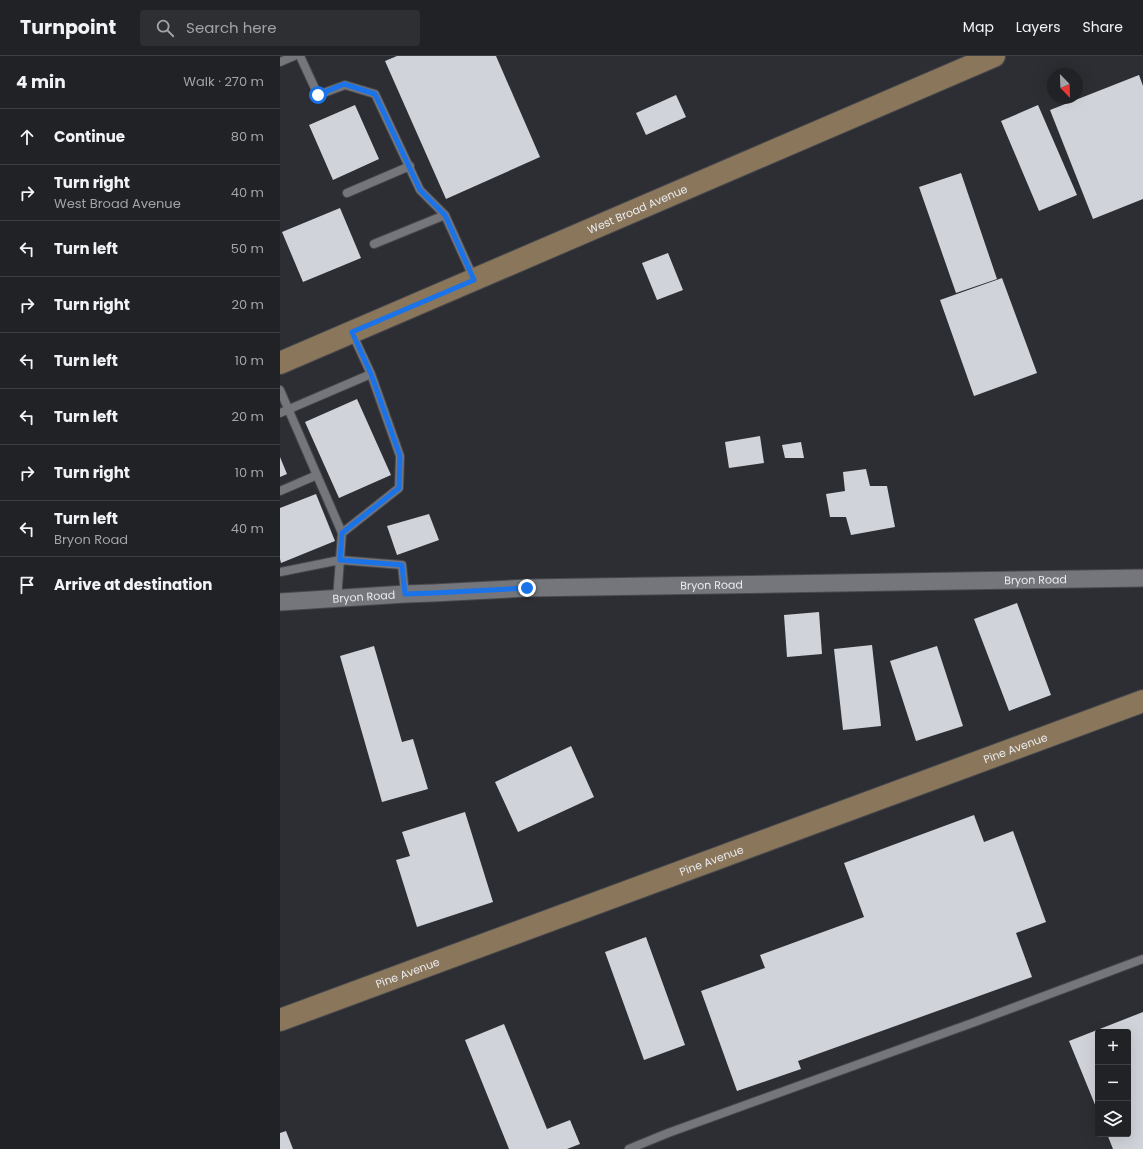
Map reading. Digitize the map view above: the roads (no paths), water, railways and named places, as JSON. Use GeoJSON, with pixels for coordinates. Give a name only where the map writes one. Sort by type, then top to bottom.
{"type":"FeatureCollection","features":[{"type":"Feature","properties":{"kind":"main road","name":"West Broad Avenue"},"geometry":{"type":"LineString","coordinates":[[280,363],[994,56]]}},
{"type":"Feature","properties":{"kind":"main road","name":"Pine Avenue"},"geometry":{"type":"LineString","coordinates":[[280,1020],[1143,701]]}},
{"type":"Feature","properties":{"kind":"street","name":"Bryon Road"},"geometry":{"type":"LineString","coordinates":[[280,602],[527,588],[1143,578]]}},
{"type":"Feature","properties":{"kind":"lane"},"geometry":{"type":"LineString","coordinates":[[280,62],[294,56]]}},
{"type":"Feature","properties":{"kind":"lane"},"geometry":{"type":"LineString","coordinates":[[300,56],[318,95],[344,84],[375,94],[420,190],[445,215],[474,280]]}},
{"type":"Feature","properties":{"kind":"lane"},"geometry":{"type":"LineString","coordinates":[[347,193],[410,166]]}},
{"type":"Feature","properties":{"kind":"lane"},"geometry":{"type":"LineString","coordinates":[[374,244],[445,215]]}},
{"type":"Feature","properties":{"kind":"lane"},"geometry":{"type":"LineString","coordinates":[[342,533],[399,488],[400,456],[371,374],[352,332]]}},
{"type":"Feature","properties":{"kind":"lane"},"geometry":{"type":"LineString","coordinates":[[280,413],[371,374]]}},
{"type":"Feature","properties":{"kind":"lane"},"geometry":{"type":"LineString","coordinates":[[280,390],[342,533],[337,599]]}},
{"type":"Feature","properties":{"kind":"lane"},"geometry":{"type":"LineString","coordinates":[[280,490],[317,475]]}},
{"type":"Feature","properties":{"kind":"lane"},"geometry":{"type":"LineString","coordinates":[[280,572],[340,560],[402,565],[405,594]]}},
{"type":"Feature","properties":{"kind":"lane"},"geometry":{"type":"LineString","coordinates":[[629,1149],[668,1133],[975,1022],[1143,959]]}}]}
